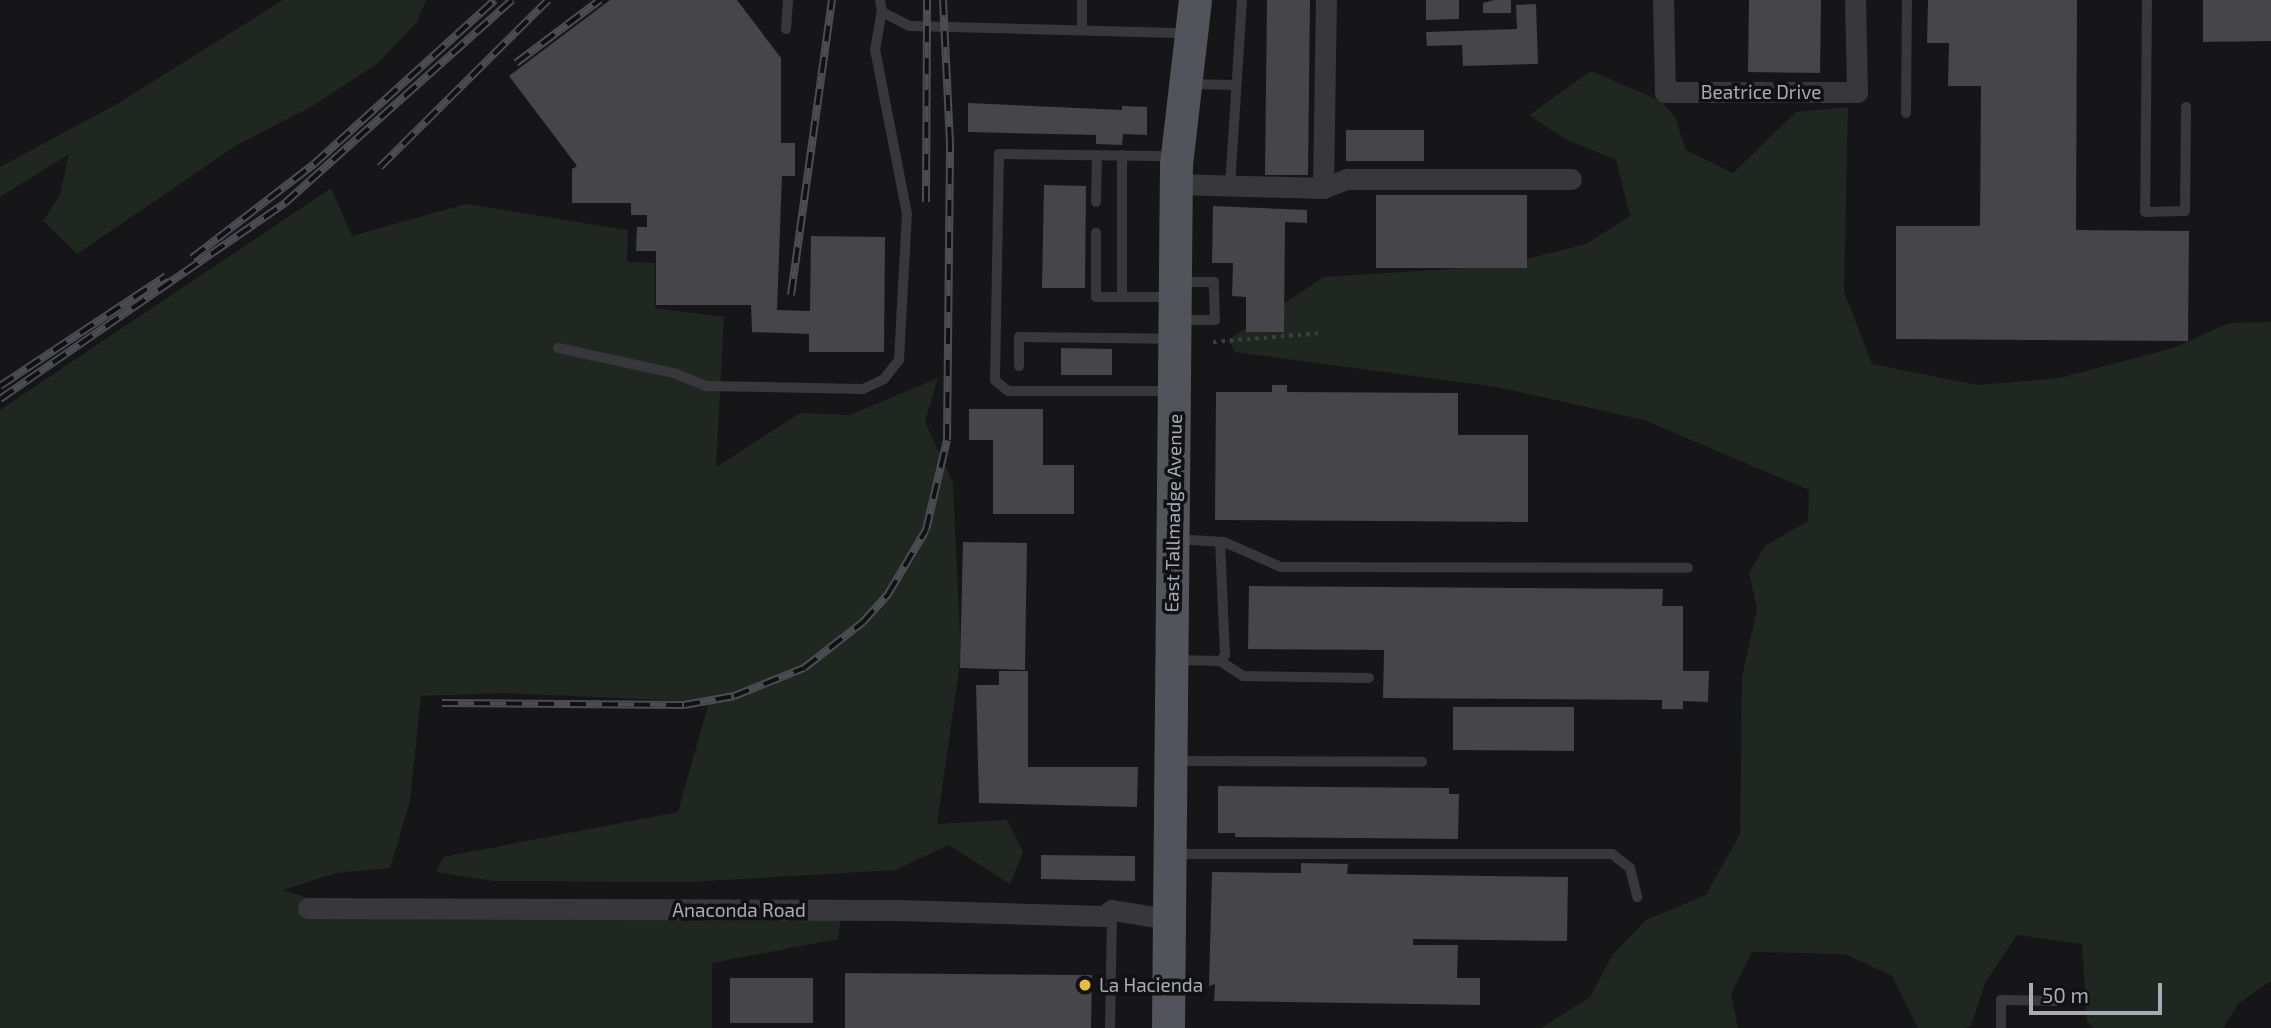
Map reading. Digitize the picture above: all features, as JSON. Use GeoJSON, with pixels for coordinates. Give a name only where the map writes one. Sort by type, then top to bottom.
{"type":"FeatureCollection","features":[{"type":"Feature","properties":{"kind":"main road","name":"East Tallmadge Avenue"},"geometry":{"type":"LineString","coordinates":[[1168,1028],[1176,170],[1182,83],[1195,0]]}},
{"type":"Feature","properties":{"kind":"street"},"geometry":{"type":"LineString","coordinates":[[1323,188],[1326,0]]}},
{"type":"Feature","properties":{"kind":"street","name":"Beatrice Drive"},"geometry":{"type":"LineString","coordinates":[[1662,0],[1665,92],[1857,92],[1855,0]]}},
{"type":"Feature","properties":{"kind":"street"},"geometry":{"type":"LineString","coordinates":[[1176,170],[1230,186],[1323,188],[1347,179],[1571,179]]}},
{"type":"Feature","properties":{"kind":"street","name":"Anaconda Road"},"geometry":{"type":"LineString","coordinates":[[308,908],[898,910],[1104,916],[1112,910],[1168,919]]}},
{"type":"Feature","properties":{"kind":"lane"},"geometry":{"type":"LineString","coordinates":[[786,29],[788,0]]}},
{"type":"Feature","properties":{"kind":"lane"},"geometry":{"type":"LineString","coordinates":[[1082,0],[1082,30]]}},
{"type":"Feature","properties":{"kind":"lane"},"geometry":{"type":"LineString","coordinates":[[1230,186],[1233,85],[1242,0]]}},
{"type":"Feature","properties":{"kind":"lane"},"geometry":{"type":"LineString","coordinates":[[1906,113],[1907,0]]}},
{"type":"Feature","properties":{"kind":"lane"},"geometry":{"type":"LineString","coordinates":[[2147,0],[2145,212],[2185,211],[2186,107]]}},
{"type":"Feature","properties":{"kind":"lane"},"geometry":{"type":"LineString","coordinates":[[558,348],[674,373],[706,386],[863,389],[884,379],[899,360],[907,214],[875,50],[881,6],[910,26],[1188,34]]}},
{"type":"Feature","properties":{"kind":"lane"},"geometry":{"type":"LineString","coordinates":[[1182,83],[1233,85]]}},
{"type":"Feature","properties":{"kind":"lane"},"geometry":{"type":"LineString","coordinates":[[1174,391],[1008,391],[995,380],[999,154],[1122,155],[1176,170]]}},
{"type":"Feature","properties":{"kind":"lane"},"geometry":{"type":"LineString","coordinates":[[1096,202],[1097,155]]}},
{"type":"Feature","properties":{"kind":"lane"},"geometry":{"type":"LineString","coordinates":[[1122,155],[1122,297]]}},
{"type":"Feature","properties":{"kind":"lane"},"geometry":{"type":"LineString","coordinates":[[1096,233],[1096,297],[1122,297],[1175,310]]}},
{"type":"Feature","properties":{"kind":"lane"},"geometry":{"type":"LineString","coordinates":[[1019,366],[1020,337],[1175,310]]}},
{"type":"Feature","properties":{"kind":"lane"},"geometry":{"type":"LineString","coordinates":[[1172,538],[1220,542],[1281,567],[1688,568]]}},
{"type":"Feature","properties":{"kind":"lane"},"geometry":{"type":"LineString","coordinates":[[1220,542],[1225,655],[1220,661]]}},
{"type":"Feature","properties":{"kind":"lane"},"geometry":{"type":"LineString","coordinates":[[1171,660],[1220,661],[1243,677],[1369,678]]}},
{"type":"Feature","properties":{"kind":"lane"},"geometry":{"type":"LineString","coordinates":[[1170,761],[1422,762]]}},
{"type":"Feature","properties":{"kind":"lane"},"geometry":{"type":"LineString","coordinates":[[1169,853],[1612,855],[1630,868],[1637,897]]}},
{"type":"Feature","properties":{"kind":"lane"},"geometry":{"type":"LineString","coordinates":[[1110,1028],[1112,910]]}},
{"type":"Feature","properties":{"kind":"lane"},"geometry":{"type":"LineString","coordinates":[[2001,1028],[2001,1000],[2056,1001]]}},
{"type":"Feature","properties":{"kind":"path"},"geometry":{"type":"LineString","coordinates":[[1213,342],[1323,333]]}},
{"type":"Feature","properties":{"kind":"shaded area"},"geometry":{"type":"Polygon","coordinates":[[[283,0],[426,0],[417,22],[378,63],[311,107],[237,145],[77,254],[43,221],[60,195],[69,154],[0,197],[0,167],[117,104],[283,0]]]}},
{"type":"Feature","properties":{"kind":"shaded area"},"geometry":{"type":"Polygon","coordinates":[[[1591,71],[1661,101],[1675,117],[1686,150],[1733,173],[1796,112],[1848,107],[1844,292],[1872,364],[1977,385],[2059,378],[2173,348],[2229,323],[2271,322],[2271,981],[2239,1003],[2223,1028],[2094,1028],[2087,1021],[2082,944],[2017,935],[1985,983],[1971,1026],[1964,1028],[1918,1028],[1892,976],[1845,954],[1752,952],[1731,994],[1738,1028],[1541,1028],[1590,997],[1613,954],[1646,920],[1706,895],[1740,834],[1742,677],[1757,609],[1749,573],[1765,546],[1808,521],[1809,490],[1644,420],[1497,387],[1235,352],[1228,340],[1324,277],[1498,266],[1586,244],[1630,216],[1616,160],[1565,139],[1529,115],[1591,71]]]}},
{"type":"Feature","properties":{"kind":"shaded area"},"geometry":{"type":"Polygon","coordinates":[[[331,188],[352,236],[466,204],[628,230],[627,262],[655,263],[655,308],[724,317],[716,467],[800,413],[850,415],[938,378],[925,422],[953,483],[961,656],[937,824],[1007,820],[1023,852],[1010,884],[949,845],[895,870],[689,882],[494,881],[436,872],[443,857],[678,812],[709,702],[505,693],[421,696],[410,801],[390,868],[337,873],[283,890],[371,918],[841,917],[838,939],[712,963],[712,1028],[0,1028],[0,410],[331,188]]]}},
{"type":"Feature","properties":{"kind":"building"},"geometry":{"type":"Polygon","coordinates":[[[610,0],[737,0],[781,58],[781,143],[795,143],[795,176],[782,176],[777,310],[810,311],[811,236],[885,237],[884,352],[809,352],[809,334],[752,332],[751,305],[656,305],[656,251],[636,251],[637,227],[647,227],[647,215],[631,215],[631,203],[572,203],[572,169],[577,166],[509,76],[610,0]]]}},
{"type":"Feature","properties":{"kind":"building"},"geometry":{"type":"Polygon","coordinates":[[[1267,0],[1310,0],[1308,175],[1265,175],[1267,0]]]}},
{"type":"Feature","properties":{"kind":"building"},"geometry":{"type":"Polygon","coordinates":[[[1426,0],[1459,0],[1459,19],[1426,20],[1426,0]]]}},
{"type":"Feature","properties":{"kind":"building"},"geometry":{"type":"Polygon","coordinates":[[[1511,0],[1511,13],[1483,13],[1483,3],[1511,0]]]}},
{"type":"Feature","properties":{"kind":"building"},"geometry":{"type":"Polygon","coordinates":[[[1749,0],[1821,0],[1820,73],[1748,72],[1749,0]]]}},
{"type":"Feature","properties":{"kind":"building"},"geometry":{"type":"Polygon","coordinates":[[[1928,0],[2077,0],[2076,230],[2189,231],[2188,341],[1896,339],[1896,226],[1980,226],[1981,86],[1948,86],[1949,43],[1927,43],[1928,0]]]}},
{"type":"Feature","properties":{"kind":"building"},"geometry":{"type":"Polygon","coordinates":[[[2203,0],[2271,0],[2271,41],[2203,42],[2203,0]]]}},
{"type":"Feature","properties":{"kind":"building"},"geometry":{"type":"Polygon","coordinates":[[[1536,4],[1538,64],[1463,66],[1462,45],[1427,46],[1426,32],[1517,29],[1516,5],[1536,4]]]}},
{"type":"Feature","properties":{"kind":"building"},"geometry":{"type":"Polygon","coordinates":[[[968,103],[1122,110],[1122,106],[1147,107],[1147,135],[1123,134],[1122,145],[1096,144],[1096,135],[968,132],[968,103]]]}},
{"type":"Feature","properties":{"kind":"building"},"geometry":{"type":"Polygon","coordinates":[[[1346,130],[1424,130],[1424,161],[1346,161],[1346,130]]]}},
{"type":"Feature","properties":{"kind":"building"},"geometry":{"type":"Polygon","coordinates":[[[1044,185],[1086,186],[1085,288],[1042,288],[1044,185]]]}},
{"type":"Feature","properties":{"kind":"building"},"geometry":{"type":"Polygon","coordinates":[[[1376,195],[1527,195],[1527,268],[1376,268],[1376,195]]]}},
{"type":"Feature","properties":{"kind":"building"},"geometry":{"type":"Polygon","coordinates":[[[1213,206],[1307,210],[1307,223],[1285,222],[1284,332],[1246,332],[1246,297],[1232,296],[1233,263],[1212,263],[1213,206]]]}},
{"type":"Feature","properties":{"kind":"building"},"geometry":{"type":"Polygon","coordinates":[[[1061,348],[1112,349],[1112,375],[1061,375],[1061,348]]]}},
{"type":"Feature","properties":{"kind":"building"},"geometry":{"type":"Polygon","coordinates":[[[1272,385],[1287,385],[1287,392],[1458,393],[1458,435],[1528,435],[1528,522],[1215,520],[1216,392],[1272,392],[1272,385]]]}},
{"type":"Feature","properties":{"kind":"building"},"geometry":{"type":"Polygon","coordinates":[[[969,409],[1043,409],[1043,465],[1074,465],[1074,514],[993,514],[993,440],[969,440],[969,409]]]}},
{"type":"Feature","properties":{"kind":"building"},"geometry":{"type":"Polygon","coordinates":[[[963,542],[1027,543],[1025,670],[960,668],[963,542]]]}},
{"type":"Feature","properties":{"kind":"building"},"geometry":{"type":"Polygon","coordinates":[[[1249,586],[1663,589],[1662,606],[1683,606],[1683,671],[1709,671],[1708,702],[1683,701],[1683,709],[1662,709],[1662,700],[1383,698],[1384,650],[1248,649],[1249,586]]]}},
{"type":"Feature","properties":{"kind":"building"},"geometry":{"type":"Polygon","coordinates":[[[999,671],[1028,671],[1028,767],[1138,767],[1137,807],[979,803],[976,685],[999,685],[999,671]]]}},
{"type":"Feature","properties":{"kind":"building"},"geometry":{"type":"Polygon","coordinates":[[[1453,707],[1574,707],[1574,751],[1453,750],[1453,707]]]}},
{"type":"Feature","properties":{"kind":"building"},"geometry":{"type":"Polygon","coordinates":[[[1218,786],[1449,788],[1449,794],[1459,794],[1458,839],[1235,837],[1235,833],[1218,833],[1218,786]]]}},
{"type":"Feature","properties":{"kind":"building"},"geometry":{"type":"Polygon","coordinates":[[[1041,855],[1135,856],[1135,881],[1041,879],[1041,855]]]}},
{"type":"Feature","properties":{"kind":"building"},"geometry":{"type":"Polygon","coordinates":[[[1301,863],[1348,864],[1347,874],[1568,877],[1567,941],[1413,939],[1413,945],[1458,945],[1457,978],[1480,978],[1480,1005],[1214,1001],[1215,984],[1209,986],[1212,872],[1301,873],[1301,863]]]}},
{"type":"Feature","properties":{"kind":"building"},"geometry":{"type":"Polygon","coordinates":[[[845,973],[1092,975],[1091,1028],[845,1028],[845,973]]]}},
{"type":"Feature","properties":{"kind":"building"},"geometry":{"type":"Polygon","coordinates":[[[730,978],[813,978],[813,1023],[730,1023],[730,978]]]}},
{"type":"Feature","properties":{"kind":"railway"},"geometry":{"type":"LineString","coordinates":[[192,258],[314,164],[495,0]]}},
{"type":"Feature","properties":{"kind":"railway"},"geometry":{"type":"LineString","coordinates":[[0,399],[285,203],[512,0]]}},
{"type":"Feature","properties":{"kind":"railway"},"geometry":{"type":"LineString","coordinates":[[380,167],[548,0]]}},
{"type":"Feature","properties":{"kind":"railway"},"geometry":{"type":"LineString","coordinates":[[516,63],[600,0]]}},
{"type":"Feature","properties":{"kind":"railway"},"geometry":{"type":"LineString","coordinates":[[791,295],[832,0]]}},
{"type":"Feature","properties":{"kind":"railway"},"geometry":{"type":"LineString","coordinates":[[926,202],[927,0]]}},
{"type":"Feature","properties":{"kind":"railway"},"geometry":{"type":"LineString","coordinates":[[442,703],[684,705],[734,696],[804,668],[863,622],[888,594],[926,530],[947,440],[950,143],[943,0]]}},
{"type":"Feature","properties":{"kind":"railway"},"geometry":{"type":"LineString","coordinates":[[0,386],[166,276]]}},
{"type":"Feature","properties":{"kind":"place","name":"La Hacienda"},"geometry":{"type":"Point","coordinates":[1085,985]}}]}
